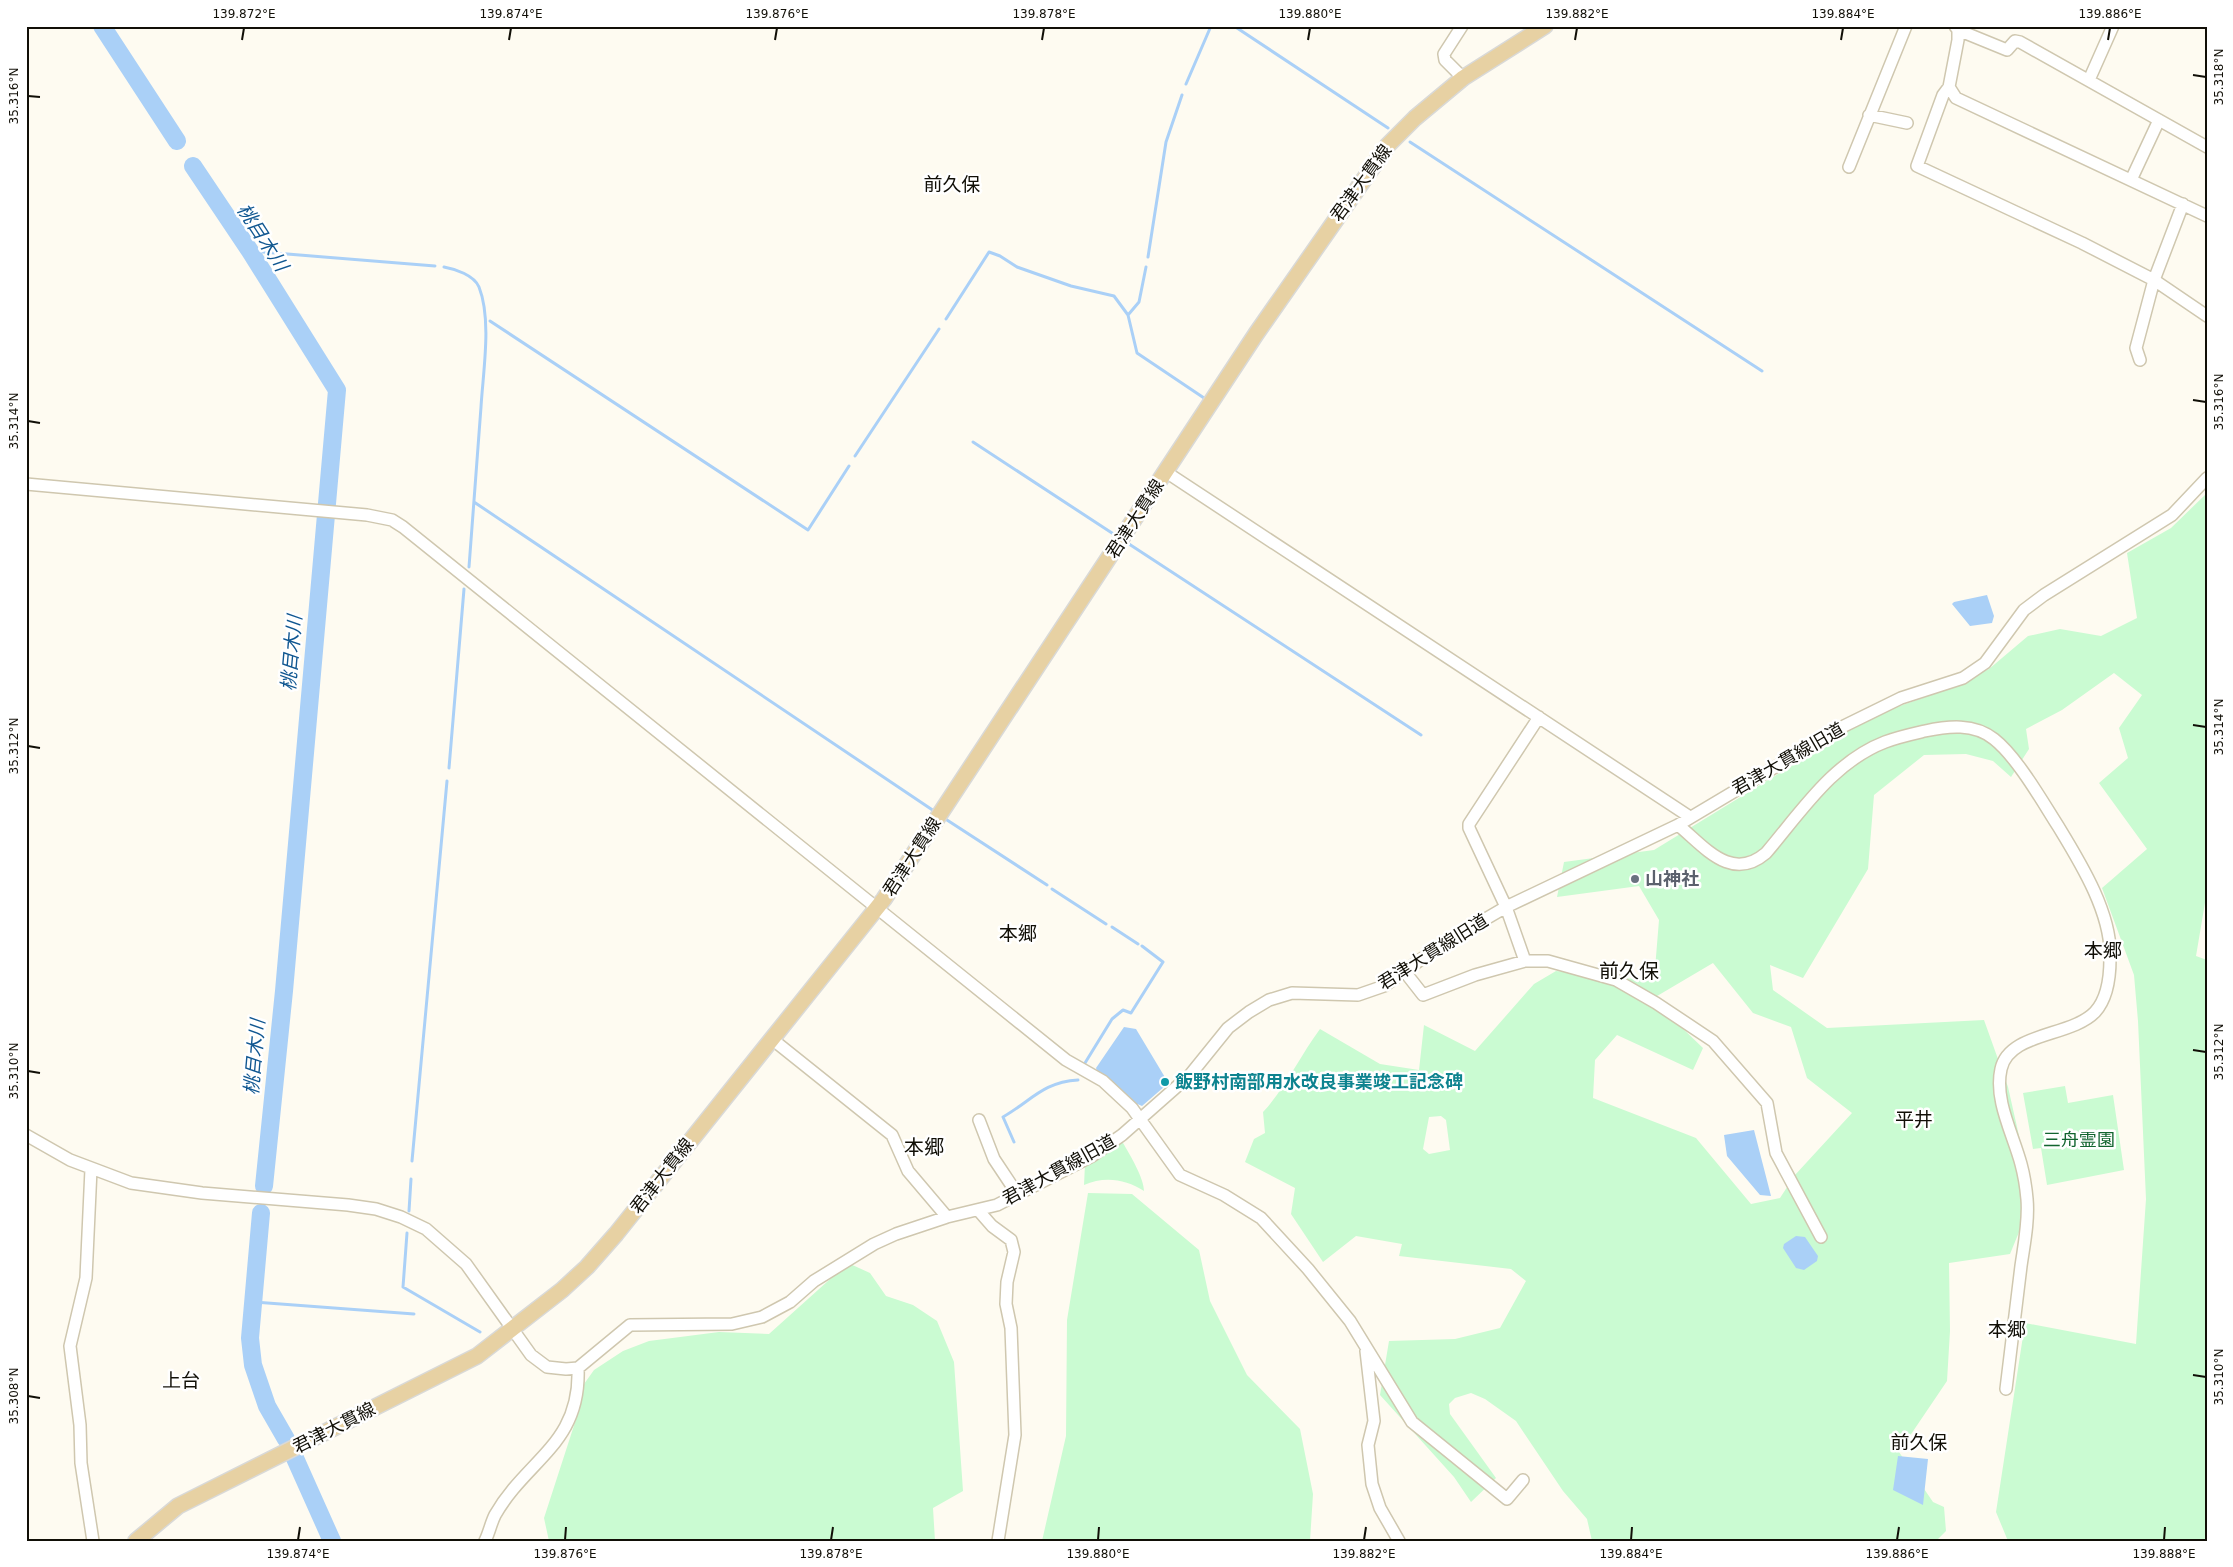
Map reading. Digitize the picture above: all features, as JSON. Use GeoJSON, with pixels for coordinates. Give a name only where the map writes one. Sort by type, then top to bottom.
{"type":"FeatureCollection","features":[{"type":"Feature","properties":{"kind":"main road","name":"君津大貫線"},"geometry":{"type":"LineString","coordinates":[[136,1541],[178,1506],[478,1356],[587,1267],[616,1234],[877,909],[1262,326],[1388,145],[1414,118],[1463,78],[1545,26]]}},
{"type":"Feature","properties":{"kind":"street"},"geometry":{"type":"LineString","coordinates":[[1462,26],[1444,54],[1445,60],[1463,78]]}},
{"type":"Feature","properties":{"kind":"street"},"geometry":{"type":"LineString","coordinates":[[1848,168],[1906,26]]}},
{"type":"Feature","properties":{"kind":"street"},"geometry":{"type":"LineString","coordinates":[[2089,80],[2114,26]]}},
{"type":"Feature","properties":{"kind":"street"},"geometry":{"type":"LineString","coordinates":[[1956,28],[2004,50],[2010,50],[2016,41],[2020,42],[2207,147]]}},
{"type":"Feature","properties":{"kind":"street"},"geometry":{"type":"LineString","coordinates":[[1956,28],[1958,40],[1949,87],[1943,94],[1917,166],[2082,243],[2154,280],[2207,316]]}},
{"type":"Feature","properties":{"kind":"street"},"geometry":{"type":"LineString","coordinates":[[1949,87],[1956,98],[2207,216]]}},
{"type":"Feature","properties":{"kind":"street"},"geometry":{"type":"LineString","coordinates":[[1870,115],[1907,123]]}},
{"type":"Feature","properties":{"kind":"street"},"geometry":{"type":"LineString","coordinates":[[2130,180],[2159,120]]}},
{"type":"Feature","properties":{"kind":"street"},"geometry":{"type":"LineString","coordinates":[[2140,360],[2136,348],[2154,280],[2183,204]]}},
{"type":"Feature","properties":{"kind":"street"},"geometry":{"type":"LineString","coordinates":[[1166,472],[1690,817]]}},
{"type":"Feature","properties":{"kind":"street","name":"君津大貫線旧道"},"geometry":{"type":"LineString","coordinates":[[578,1368],[630,1325],[732,1324],[762,1317],[790,1302],[814,1281],[874,1244],[896,1234],[947,1217],[997,1205],[1092,1156],[1140,1119],[1190,1075],[1228,1028],[1262,1004],[1292,993],[1358,995],[1384,986],[1441,945],[1506,906],[1678,825],[1852,722],[1901,698],[1963,678],[1985,663],[2024,610],[2044,594],[2172,515],[2207,478]]}},
{"type":"Feature","properties":{"kind":"street"},"geometry":{"type":"LineString","coordinates":[[26,484],[334,511],[380,517],[403,527],[1066,1060],[1103,1081],[1132,1108],[1180,1175],[1248,1208],[1276,1233],[1350,1321],[1412,1422],[1436,1444],[1507,1499],[1523,1480]]}},
{"type":"Feature","properties":{"kind":"street"},"geometry":{"type":"LineString","coordinates":[[1525,961],[1506,906],[1469,828],[1469,824],[1539,717]]}},
{"type":"Feature","properties":{"kind":"street"},"geometry":{"type":"LineString","coordinates":[[1678,825],[1709,854],[1719,859],[1746,865],[1766,853],[1829,779],[1847,762],[1885,742],[1949,726],[1979,731],[1993,738],[2010,755],[2051,815],[2081,864],[2094,893],[2106,929],[2111,956],[2105,994],[2096,1011],[2091,1016],[2063,1030],[2037,1038],[2016,1048],[2008,1054],[2001,1067],[1999,1086],[2022,1166],[2027,1202],[2006,1389]]}},
{"type":"Feature","properties":{"kind":"street"},"geometry":{"type":"LineString","coordinates":[[1406,972],[1423,996],[1476,975],[1525,961],[1548,961],[1616,980],[1693,1026],[1713,1041],[1767,1103],[1771,1113],[1771,1131],[1776,1153],[1821,1237]]}},
{"type":"Feature","properties":{"kind":"street"},"geometry":{"type":"LineString","coordinates":[[772,1039],[892,1134],[908,1171],[947,1217]]}},
{"type":"Feature","properties":{"kind":"street"},"geometry":{"type":"LineString","coordinates":[[979,1120],[994,1159],[1018,1195]]}},
{"type":"Feature","properties":{"kind":"street"},"geometry":{"type":"LineString","coordinates":[[26,1136],[91,1169],[131,1184],[376,1209],[401,1217],[426,1229],[466,1264],[511,1330],[531,1355],[548,1367],[578,1368],[579,1381],[571,1419],[557,1441],[495,1516],[486,1541]]}},
{"type":"Feature","properties":{"kind":"street"},"geometry":{"type":"LineString","coordinates":[[91,1169],[86,1278],[70,1346],[80,1425],[81,1463],[93,1541]]}},
{"type":"Feature","properties":{"kind":"street"},"geometry":{"type":"LineString","coordinates":[[978,1210],[992,1226],[1011,1240],[1014,1252],[1007,1282],[1006,1304],[1011,1328],[1015,1435],[998,1541]]}},
{"type":"Feature","properties":{"kind":"street"},"geometry":{"type":"LineString","coordinates":[[1366,1349],[1374,1421],[1368,1444],[1372,1484],[1380,1508],[1399,1541]]}},
{"type":"Feature","properties":{"kind":"green space"},"geometry":{"type":"Polygon","coordinates":[[[2207,493],[2207,891],[2196,956],[2207,960],[2207,1541],[2008,1541],[1996,1512],[2025,1323],[2136,1344],[2146,1199],[2138,1021],[2134,975],[2102,888],[2147,849],[2099,783],[2128,758],[2119,728],[2142,695],[2114,673],[2062,710],[2026,729],[2029,749],[2011,777],[1993,761],[1966,754],[1924,755],[1874,795],[1868,869],[1803,978],[1770,965],[1773,990],[1827,1028],[1984,1020],[2008,1087],[2033,1198],[2010,1254],[1949,1263],[1950,1331],[1947,1381],[1899,1452],[1933,1502],[1944,1507],[1946,1531],[1936,1541],[1592,1541],[1587,1519],[1563,1491],[1516,1421],[1485,1399],[1471,1393],[1455,1398],[1449,1404],[1450,1414],[1496,1478],[1471,1502],[1454,1477],[1380,1395],[1389,1341],[1455,1339],[1500,1328],[1526,1281],[1511,1269],[1399,1256],[1402,1244],[1356,1236],[1323,1262],[1291,1214],[1295,1188],[1245,1162],[1254,1139],[1265,1133],[1263,1112],[1279,1092],[1320,1029],[1380,1064],[1419,1070],[1424,1025],[1475,1051],[1534,984],[1556,971],[1654,981],[1659,920],[1639,886],[1557,897],[1564,862],[1654,850],[1874,715],[1937,693],[1989,669],[2028,636],[2060,629],[2101,636],[2137,618],[2127,553],[2171,528],[2207,493]],[[1713,963],[1652,999],[1703,1048],[1693,1070],[1617,1035],[1595,1060],[1593,1098],[1696,1138],[1751,1204],[1780,1198],[1795,1175],[1852,1113],[1807,1078],[1791,1027],[1753,1013],[1713,963]],[[1441,1116],[1429,1117],[1423,1149],[1429,1154],[1450,1150],[1446,1120],[1441,1116]]]}},
{"type":"Feature","properties":{"kind":"green space","name":"三舟霊園"},"geometry":{"type":"Polygon","coordinates":[[[2065,1086],[2068,1103],[2113,1095],[2124,1170],[2047,1185],[2041,1148],[2033,1149],[2023,1093],[2065,1086]]]}},
{"type":"Feature","properties":{"kind":"green space"},"geometry":{"type":"Polygon","coordinates":[[[1119,1142],[1123,1143],[1136,1167],[1142,1180],[1144,1191],[1130,1184],[1115,1180],[1099,1180],[1084,1185],[1085,1164],[1119,1142]]]}},
{"type":"Feature","properties":{"kind":"green space"},"geometry":{"type":"Polygon","coordinates":[[[1088,1193],[1132,1194],[1199,1250],[1210,1301],[1247,1375],[1300,1429],[1313,1494],[1310,1541],[1042,1541],[1066,1436],[1067,1320],[1088,1193]]]}},
{"type":"Feature","properties":{"kind":"green space"},"geometry":{"type":"Polygon","coordinates":[[[848,1263],[870,1273],[886,1296],[913,1305],[937,1321],[954,1362],[963,1491],[933,1508],[935,1541],[549,1541],[544,1518],[580,1407],[584,1384],[594,1370],[623,1351],[649,1341],[719,1332],[769,1334],[848,1263]]]}},
{"type":"Feature","properties":{"kind":"water"},"geometry":{"type":"Polygon","coordinates":[[[1987,595],[1994,616],[1992,623],[1970,626],[1952,604],[1954,602],[1987,595]]]}},
{"type":"Feature","properties":{"kind":"water"},"geometry":{"type":"Polygon","coordinates":[[[1124,1027],[1136,1029],[1166,1079],[1162,1083],[1164,1087],[1142,1106],[1135,1103],[1097,1071],[1096,1068],[1124,1027]]]}},
{"type":"Feature","properties":{"kind":"water"},"geometry":{"type":"Polygon","coordinates":[[[1754,1130],[1771,1196],[1760,1195],[1727,1156],[1724,1135],[1754,1130]]]}},
{"type":"Feature","properties":{"kind":"water"},"geometry":{"type":"Polygon","coordinates":[[[1796,1236],[1805,1237],[1818,1256],[1817,1261],[1804,1270],[1796,1268],[1783,1248],[1784,1244],[1796,1236]]]}},
{"type":"Feature","properties":{"kind":"water"},"geometry":{"type":"Polygon","coordinates":[[[1898,1456],[1928,1459],[1923,1505],[1893,1490],[1898,1456]]]}},
{"type":"Feature","properties":{"kind":"waterway","name":"桃目木川"},"geometry":{"type":"LineString","coordinates":[[102,26],[177,141]]}},
{"type":"Feature","properties":{"kind":"waterway"},"geometry":{"type":"LineString","coordinates":[[1186,84],[1211,26]]}},
{"type":"Feature","properties":{"kind":"waterway"},"geometry":{"type":"LineString","coordinates":[[1234,26],[1388,128]]}},
{"type":"Feature","properties":{"kind":"waterway"},"geometry":{"type":"LineString","coordinates":[[1148,257],[1166,142],[1182,95]]}},
{"type":"Feature","properties":{"kind":"waterway"},"geometry":{"type":"LineString","coordinates":[[1410,142],[1762,371]]}},
{"type":"Feature","properties":{"kind":"waterway","name":"桃目木川"},"geometry":{"type":"LineString","coordinates":[[193,166],[250,251],[337,390],[284,991],[264,1186]]}},
{"type":"Feature","properties":{"kind":"waterway"},"geometry":{"type":"LineString","coordinates":[[250,251],[435,266]]}},
{"type":"Feature","properties":{"kind":"waterway"},"geometry":{"type":"LineString","coordinates":[[946,319],[989,252],[1000,256],[1017,267],[1071,286],[1114,296],[1128,315],[1139,302],[1146,267]]}},
{"type":"Feature","properties":{"kind":"waterway"},"geometry":{"type":"LineString","coordinates":[[444,267],[464,273],[477,283],[483,300],[485,315],[485,362],[469,567]]}},
{"type":"Feature","properties":{"kind":"waterway"},"geometry":{"type":"LineString","coordinates":[[1128,315],[1137,353],[1207,400]]}},
{"type":"Feature","properties":{"kind":"waterway"},"geometry":{"type":"LineString","coordinates":[[490,321],[808,530],[849,466]]}},
{"type":"Feature","properties":{"kind":"waterway"},"geometry":{"type":"LineString","coordinates":[[855,456],[939,329]]}},
{"type":"Feature","properties":{"kind":"waterway"},"geometry":{"type":"LineString","coordinates":[[973,442],[1115,535]]}},
{"type":"Feature","properties":{"kind":"waterway"},"geometry":{"type":"LineString","coordinates":[[474,502],[934,811]]}},
{"type":"Feature","properties":{"kind":"waterway"},"geometry":{"type":"LineString","coordinates":[[1129,544],[1421,735]]}},
{"type":"Feature","properties":{"kind":"waterway"},"geometry":{"type":"LineString","coordinates":[[449,768],[464,589]]}},
{"type":"Feature","properties":{"kind":"waterway"},"geometry":{"type":"LineString","coordinates":[[412,1161],[447,781]]}},
{"type":"Feature","properties":{"kind":"waterway"},"geometry":{"type":"LineString","coordinates":[[947,820],[1047,885]]}},
{"type":"Feature","properties":{"kind":"waterway"},"geometry":{"type":"LineString","coordinates":[[1052,889],[1106,924]]}},
{"type":"Feature","properties":{"kind":"waterway"},"geometry":{"type":"LineString","coordinates":[[1112,927],[1138,944]]}},
{"type":"Feature","properties":{"kind":"waterway"},"geometry":{"type":"LineString","coordinates":[[1085,1063],[1112,1019],[1123,1010],[1131,1013],[1163,962],[1142,946]]}},
{"type":"Feature","properties":{"kind":"waterway"},"geometry":{"type":"LineString","coordinates":[[1014,1142],[1003,1117],[1046,1088],[1055,1084],[1078,1080]]}},
{"type":"Feature","properties":{"kind":"waterway"},"geometry":{"type":"LineString","coordinates":[[409,1211],[411,1179]]}},
{"type":"Feature","properties":{"kind":"waterway","name":"桃目木川"},"geometry":{"type":"LineString","coordinates":[[261,1213],[250,1338],[253,1365],[267,1406],[286,1439]]}},
{"type":"Feature","properties":{"kind":"waterway"},"geometry":{"type":"LineString","coordinates":[[407,1233],[403,1287],[480,1332]]}},
{"type":"Feature","properties":{"kind":"waterway"},"geometry":{"type":"LineString","coordinates":[[254,1302],[414,1314]]}},
{"type":"Feature","properties":{"kind":"waterway","name":"桃目木川"},"geometry":{"type":"LineString","coordinates":[[294,1456],[332,1541]]}},
{"type":"Feature","properties":{"kind":"place","name":"山神社"},"geometry":{"type":"Point","coordinates":[1635,879]}},
{"type":"Feature","properties":{"kind":"place","name":"飯野村南部用水改良事業竣工記念碑"},"geometry":{"type":"Point","coordinates":[1165,1082]}},
{"type":"Feature","properties":{"kind":"district","name":"前久保"},"geometry":{"type":"Point","coordinates":[952,184]}},
{"type":"Feature","properties":{"kind":"district","name":"本郷"},"geometry":{"type":"Point","coordinates":[1018,933]}},
{"type":"Feature","properties":{"kind":"district","name":"本郷"},"geometry":{"type":"Point","coordinates":[2103,950]}},
{"type":"Feature","properties":{"kind":"district","name":"前久保"},"geometry":{"type":"Point","coordinates":[1629,971]}},
{"type":"Feature","properties":{"kind":"district","name":"平井"},"geometry":{"type":"Point","coordinates":[1914,1119]}},
{"type":"Feature","properties":{"kind":"district","name":"本郷"},"geometry":{"type":"Point","coordinates":[924,1147]}},
{"type":"Feature","properties":{"kind":"district","name":"本郷"},"geometry":{"type":"Point","coordinates":[2007,1329]}},
{"type":"Feature","properties":{"kind":"district","name":"上台"},"geometry":{"type":"Point","coordinates":[181,1380]}},
{"type":"Feature","properties":{"kind":"district","name":"前久保"},"geometry":{"type":"Point","coordinates":[1919,1442]}}]}
